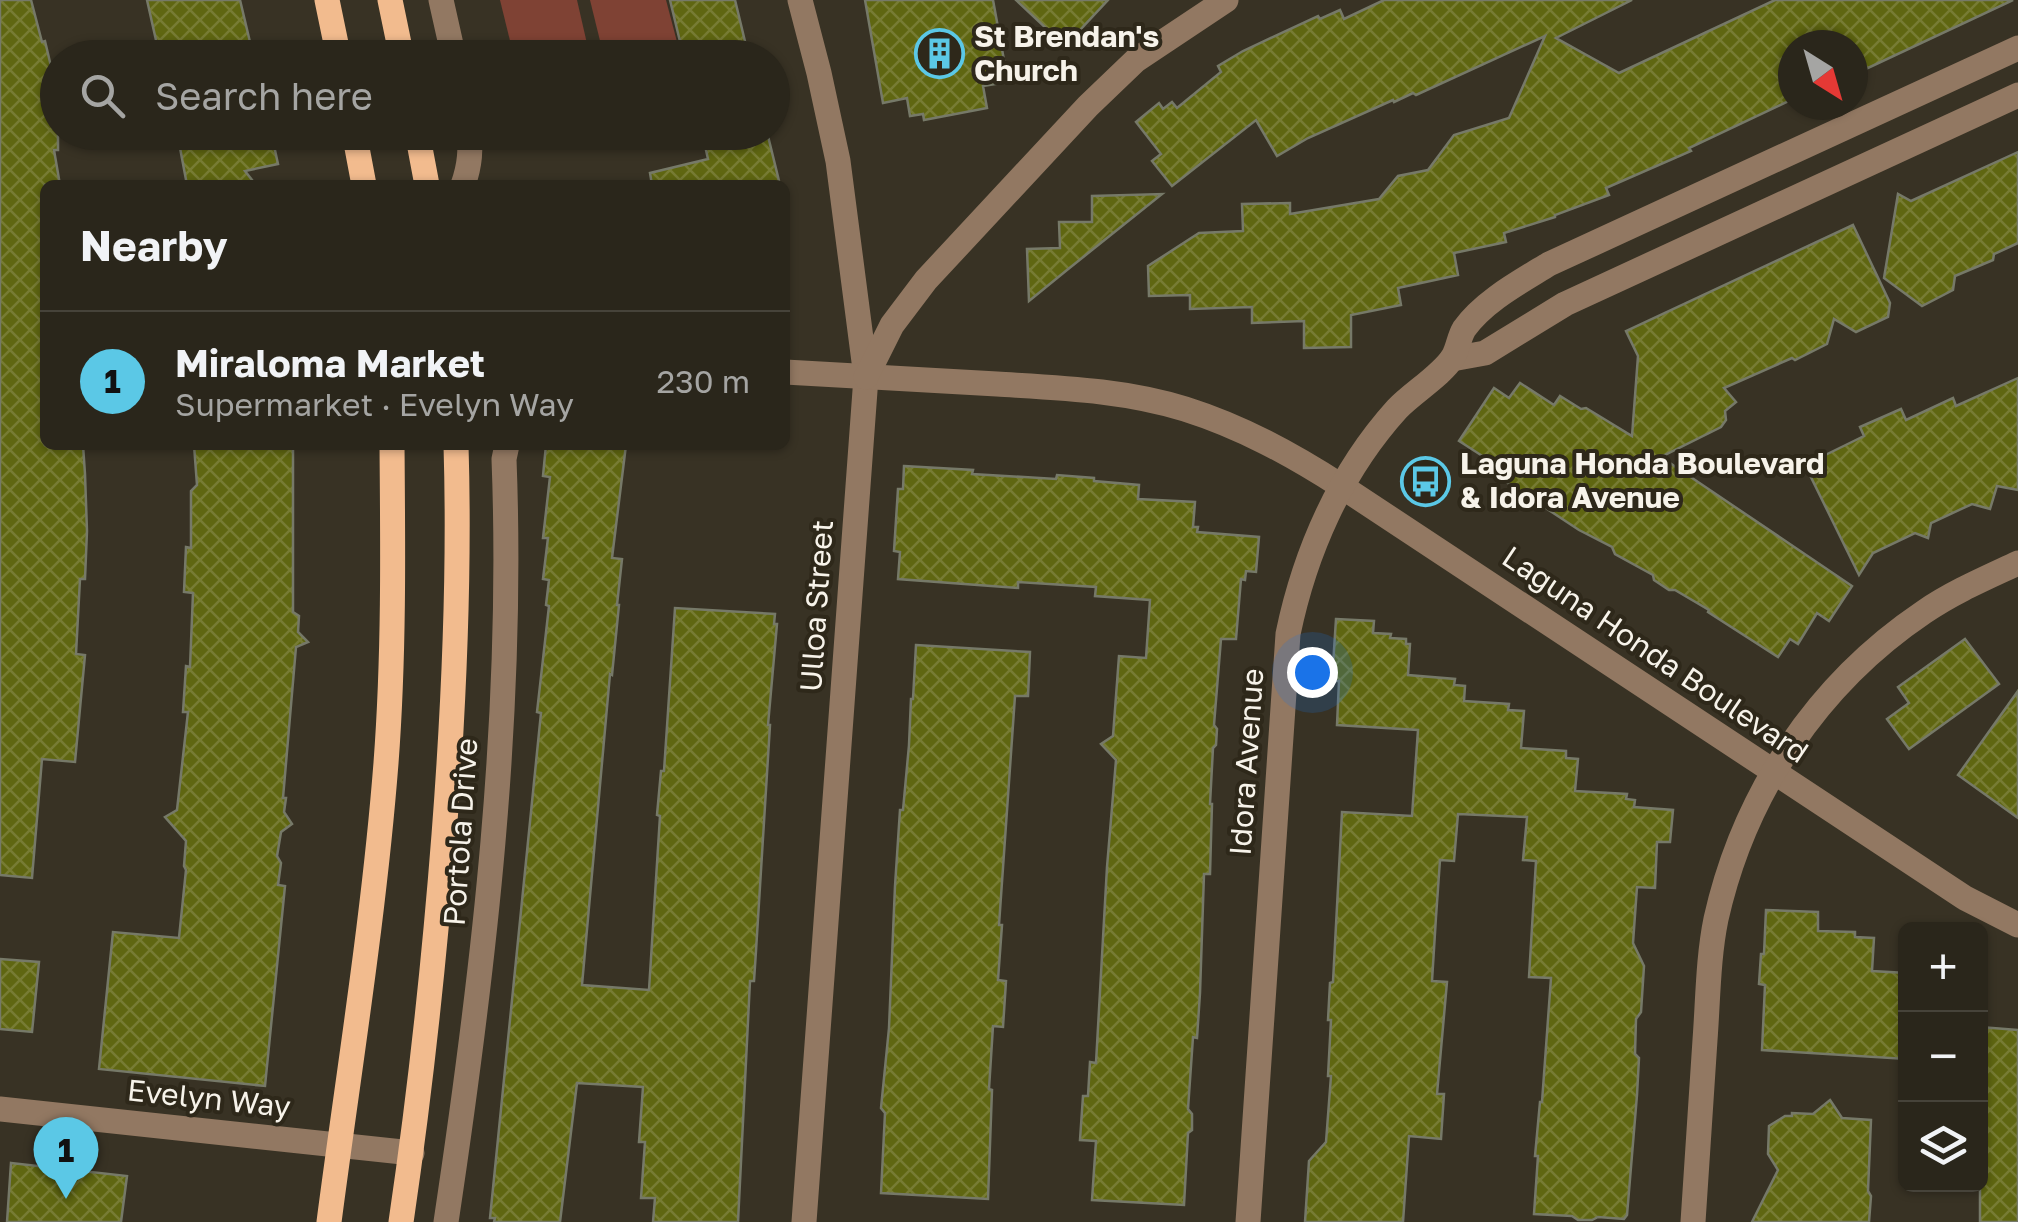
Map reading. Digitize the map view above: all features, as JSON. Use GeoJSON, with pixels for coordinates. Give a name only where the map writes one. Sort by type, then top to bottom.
{"type":"FeatureCollection","features":[{"type":"Feature","properties":{"kind":"main road"},"geometry":{"type":"LineString","coordinates":[[327,0],[335,40]]}},
{"type":"Feature","properties":{"kind":"main road"},"geometry":{"type":"LineString","coordinates":[[390,0],[398,40]]}},
{"type":"Feature","properties":{"kind":"main road"},"geometry":{"type":"LineString","coordinates":[[357,150],[363,180]]}},
{"type":"Feature","properties":{"kind":"main road"},"geometry":{"type":"LineString","coordinates":[[420,150],[426,180]]}},
{"type":"Feature","properties":{"kind":"main road"},"geometry":{"type":"LineString","coordinates":[[329,1222],[368,936],[386,763],[392,450]]}},
{"type":"Feature","properties":{"kind":"main road","name":"Portola Drive"},"geometry":{"type":"LineString","coordinates":[[401,1222],[432,976],[448,771],[456,598],[456,450]]}},
{"type":"Feature","properties":{"kind":"street"},"geometry":{"type":"LineString","coordinates":[[441,0],[450,40]]}},
{"type":"Feature","properties":{"kind":"street","name":"Ulloa Street"},"geometry":{"type":"LineString","coordinates":[[800,0],[838,161],[866,376],[804,1222]]}},
{"type":"Feature","properties":{"kind":"street"},"geometry":{"type":"LineString","coordinates":[[866,376],[892,325],[926,280],[1088,106],[1136,60],[1226,0]]}},
{"type":"Feature","properties":{"kind":"street","name":"Idora Avenue"},"geometry":{"type":"LineString","coordinates":[[1248,1222],[1288,634],[1296,594],[1315,542],[1341,486],[1368,444],[1398,408],[1452,358],[1464,330],[1483,310],[1549,264],[2018,48]]}},
{"type":"Feature","properties":{"kind":"street","name":"Idora Avenue"},"geometry":{"type":"LineString","coordinates":[[1452,358],[1485,353],[1565,304],[2018,95]]}},
{"type":"Feature","properties":{"kind":"street"},"geometry":{"type":"LineString","coordinates":[[465,180],[469,150]]}},
{"type":"Feature","properties":{"kind":"street","name":"Laguna Honda Boulevard"},"geometry":{"type":"LineString","coordinates":[[790,372],[1136,396],[1234,426],[1282,449],[1341,486],[1965,898],[2018,925]]}},
{"type":"Feature","properties":{"kind":"street","name":"Portola Drive"},"geometry":{"type":"LineString","coordinates":[[446,1222],[492,872],[504,667],[506,450]]}},
{"type":"Feature","properties":{"kind":"street"},"geometry":{"type":"LineString","coordinates":[[1694,1222],[1716,922],[1746,821],[1772,771],[1802,729],[1838,685],[1879,646],[1926,610],[2018,563]]}},
{"type":"Feature","properties":{"kind":"street","name":"Evelyn Way"},"geometry":{"type":"LineString","coordinates":[[0,1109],[412,1152]]}},
{"type":"Feature","properties":{"kind":"shaded area"},"geometry":{"type":"Polygon","coordinates":[[[500,0],[577,0],[586,40],[510,40],[500,0]]]}},
{"type":"Feature","properties":{"kind":"shaded area"},"geometry":{"type":"Polygon","coordinates":[[[590,0],[666,0],[677,40],[600,40],[590,0]]]}},
{"type":"Feature","properties":{"kind":"building"},"geometry":{"type":"Polygon","coordinates":[[[0,0],[31,0],[41,40],[40,150],[54,150],[59,180],[40,180],[40,450],[83,450],[87,531],[76,654],[85,655],[75,762],[42,759],[32,878],[0,875],[0,0]]]}},
{"type":"Feature","properties":{"kind":"building"},"geometry":{"type":"Polygon","coordinates":[[[147,0],[240,0],[250,40],[156,40],[147,0]]]}},
{"type":"Feature","properties":{"kind":"building"},"geometry":{"type":"Polygon","coordinates":[[[670,0],[735,0],[745,40],[680,40],[670,0]]]}},
{"type":"Feature","properties":{"kind":"building","name":"St Brendan's Church"},"geometry":{"type":"Polygon","coordinates":[[[865,0],[993,0],[1008,82],[983,86],[987,108],[924,120],[923,114],[910,116],[907,98],[883,103],[865,0]]]}},
{"type":"Feature","properties":{"kind":"building"},"geometry":{"type":"Polygon","coordinates":[[[1016,0],[1108,0],[1065,46],[1016,0]]]}},
{"type":"Feature","properties":{"kind":"building"},"geometry":{"type":"Polygon","coordinates":[[[1384,0],[1632,0],[1556,38],[1619,73],[1775,0],[2013,0],[1868,68],[1868,30],[1778,30],[1778,106],[1689,148],[1691,151],[1606,188],[1609,195],[1504,233],[1506,242],[1454,253],[1458,275],[1398,288],[1401,305],[1351,315],[1351,347],[1304,348],[1304,321],[1252,323],[1252,307],[1190,309],[1190,295],[1149,296],[1148,266],[1199,233],[1243,231],[1242,204],[1290,203],[1290,214],[1379,199],[1398,176],[1428,170],[1454,135],[1509,118],[1545,36],[1416,95],[1393,100],[1308,138],[1277,156],[1256,120],[1172,186],[1152,161],[1161,154],[1136,122],[1159,103],[1163,109],[1172,102],[1177,108],[1221,72],[1218,66],[1243,51],[1318,16],[1320,19],[1340,10],[1344,19],[1384,0]]]}},
{"type":"Feature","properties":{"kind":"building"},"geometry":{"type":"Polygon","coordinates":[[[180,150],[275,150],[278,164],[245,171],[252,180],[186,180],[180,150]]]}},
{"type":"Feature","properties":{"kind":"building"},"geometry":{"type":"Polygon","coordinates":[[[706,150],[771,150],[779,180],[651,180],[650,173],[708,159],[706,150]]]}},
{"type":"Feature","properties":{"kind":"building"},"geometry":{"type":"Polygon","coordinates":[[[2018,152],[2018,243],[1994,254],[1993,260],[1955,276],[1953,290],[1922,306],[1884,278],[1898,194],[1911,201],[2018,152]]]}},
{"type":"Feature","properties":{"kind":"building"},"geometry":{"type":"Polygon","coordinates":[[[1162,194],[1029,301],[1027,249],[1060,248],[1059,222],[1092,222],[1092,196],[1162,194]]]}},
{"type":"Feature","properties":{"kind":"building"},"geometry":{"type":"Polygon","coordinates":[[[1853,225],[1890,303],[1888,317],[1856,332],[1834,319],[1827,344],[1724,388],[1736,402],[1725,411],[1726,420],[1721,427],[1661,457],[1852,586],[1829,621],[1817,613],[1798,644],[1790,639],[1778,657],[1479,464],[1484,457],[1459,441],[1494,388],[1509,398],[1520,383],[1554,405],[1560,396],[1581,409],[1586,408],[1632,436],[1638,356],[1626,331],[1853,225]]]}},
{"type":"Feature","properties":{"kind":"building"},"geometry":{"type":"Polygon","coordinates":[[[2018,378],[2018,490],[1997,486],[1990,509],[1972,504],[1931,523],[1928,538],[1915,533],[1873,553],[1859,575],[1805,465],[1864,436],[1860,427],[1901,409],[1906,420],[1953,398],[1956,406],[2018,378]]]}},
{"type":"Feature","properties":{"kind":"building"},"geometry":{"type":"Polygon","coordinates":[[[194,450],[293,450],[293,612],[299,616],[298,632],[308,642],[296,647],[283,798],[284,812],[292,824],[281,832],[277,856],[281,863],[278,885],[285,886],[265,1086],[99,1069],[113,932],[179,938],[186,841],[165,817],[177,810],[188,712],[183,712],[186,666],[190,667],[193,593],[184,592],[186,547],[191,548],[191,491],[197,485],[194,450]]]}},
{"type":"Feature","properties":{"kind":"building"},"geometry":{"type":"Polygon","coordinates":[[[546,450],[625,450],[612,558],[622,559],[619,605],[582,985],[649,990],[660,816],[657,815],[664,771],[675,608],[775,614],[738,1222],[653,1222],[655,1198],[641,1198],[645,1142],[639,1142],[643,1087],[577,1083],[560,1222],[494,1222],[495,1218],[490,1218],[549,606],[549,580],[543,579],[548,538],[543,538],[550,477],[543,476],[546,450]]]}},
{"type":"Feature","properties":{"kind":"building"},"geometry":{"type":"Polygon","coordinates":[[[904,466],[1056,479],[1057,475],[1139,485],[1138,499],[1195,502],[1193,527],[1198,527],[1197,532],[1259,537],[1256,572],[1246,571],[1245,580],[1241,579],[1236,639],[1221,639],[1210,804],[1210,874],[1204,874],[1197,1038],[1193,1037],[1188,1109],[1192,1130],[1188,1133],[1184,1205],[1092,1200],[1096,1141],[1080,1140],[1090,1062],[1096,1063],[1116,760],[1101,744],[1113,736],[1119,656],[1146,658],[1150,600],[1095,596],[1096,587],[1018,582],[1018,588],[898,579],[900,552],[894,551],[898,489],[903,489],[904,466]]]}},
{"type":"Feature","properties":{"kind":"building"},"geometry":{"type":"Polygon","coordinates":[[[1336,619],[1374,621],[1373,633],[1406,639],[1406,644],[1410,644],[1408,675],[1455,679],[1454,685],[1465,686],[1464,701],[1509,704],[1508,710],[1524,711],[1521,748],[1566,751],[1566,758],[1578,759],[1575,791],[1627,794],[1626,799],[1635,800],[1634,807],[1673,810],[1670,842],[1657,842],[1655,888],[1637,887],[1633,943],[1644,966],[1641,1012],[1636,1019],[1637,1095],[1624,1219],[1578,1220],[1572,1216],[1534,1214],[1535,1156],[1551,978],[1529,977],[1536,861],[1523,860],[1527,817],[1458,814],[1454,861],[1440,860],[1432,981],[1447,982],[1437,1094],[1444,1094],[1441,1139],[1409,1136],[1403,1222],[1305,1222],[1309,1161],[1326,1142],[1331,1076],[1328,1020],[1342,812],[1412,816],[1418,730],[1337,725],[1339,681],[1332,681],[1336,619]]]}},
{"type":"Feature","properties":{"kind":"building"},"geometry":{"type":"Polygon","coordinates":[[[1965,639],[1999,684],[1909,749],[1887,719],[1909,703],[1898,687],[1965,639]]]}},
{"type":"Feature","properties":{"kind":"building"},"geometry":{"type":"Polygon","coordinates":[[[916,645],[1030,652],[1028,696],[1015,696],[999,925],[998,980],[1006,981],[1003,1027],[993,1026],[988,1199],[881,1193],[885,1113],[881,1108],[895,886],[916,645]]]}},
{"type":"Feature","properties":{"kind":"building"},"geometry":{"type":"Polygon","coordinates":[[[2018,691],[2018,818],[1958,775],[2018,691]]]}},
{"type":"Feature","properties":{"kind":"building"},"geometry":{"type":"Polygon","coordinates":[[[1766,910],[1818,912],[1818,931],[1855,932],[1855,937],[1874,938],[1872,971],[1898,973],[1898,1058],[1762,1050],[1765,985],[1759,984],[1766,910]]]}},
{"type":"Feature","properties":{"kind":"building"},"geometry":{"type":"Polygon","coordinates":[[[0,959],[39,962],[32,1032],[0,1029],[0,959]]]}},
{"type":"Feature","properties":{"kind":"building"},"geometry":{"type":"Polygon","coordinates":[[[1988,1028],[2018,1030],[2018,1222],[1980,1222],[1980,1192],[1988,1192],[1988,1028]]]}},
{"type":"Feature","properties":{"kind":"building"},"geometry":{"type":"Polygon","coordinates":[[[1830,1100],[1842,1118],[1871,1120],[1869,1222],[1752,1222],[1778,1170],[1768,1154],[1769,1126],[1792,1113],[1813,1114],[1830,1100]]]}},
{"type":"Feature","properties":{"kind":"building"},"geometry":{"type":"Polygon","coordinates":[[[11,1163],[127,1176],[121,1222],[7,1222],[11,1163]]]}},
{"type":"Feature","properties":{"kind":"place","name":"St Brendan's Church"},"geometry":{"type":"Point","coordinates":[939,54]}},
{"type":"Feature","properties":{"kind":"place","name":"Laguna Honda Boulevard & Idora Avenue"},"geometry":{"type":"Point","coordinates":[1425,481]}},
{"type":"Feature","properties":{"kind":"place","name":"Miraloma Market"},"geometry":{"type":"Point","coordinates":[66,1199]}}]}
